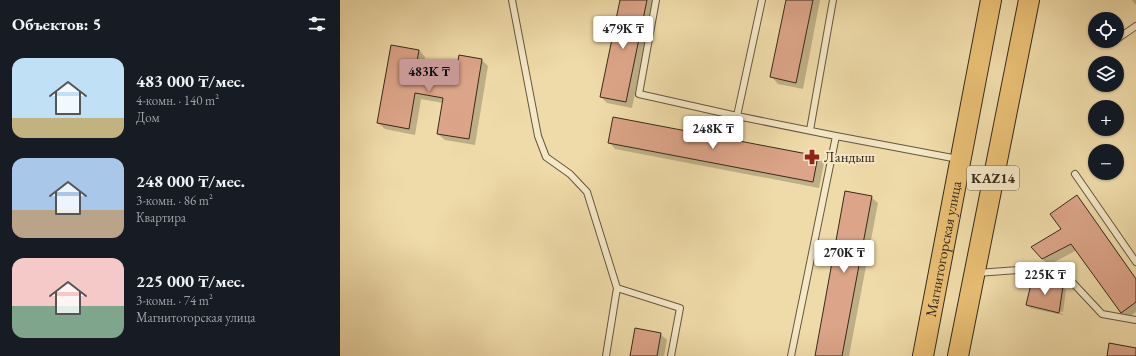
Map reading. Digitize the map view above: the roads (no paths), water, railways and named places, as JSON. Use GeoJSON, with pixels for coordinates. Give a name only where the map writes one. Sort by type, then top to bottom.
{"type":"FeatureCollection","features":[{"type":"Feature","properties":{"kind":"main road","name":"Магнитогорская улица"},"geometry":{"type":"LineString","coordinates":[[923,356],[991,0]]}},
{"type":"Feature","properties":{"kind":"main road","name":"KAZ14"},"geometry":{"type":"LineString","coordinates":[[958,356],[1028,0]]}},
{"type":"Feature","properties":{"kind":"lane"},"geometry":{"type":"LineString","coordinates":[[512,0],[538,136],[546,157],[570,174],[587,192],[617,288],[606,356]]}},
{"type":"Feature","properties":{"kind":"lane"},"geometry":{"type":"LineString","coordinates":[[656,0],[639,94],[737,116],[960,159]]}},
{"type":"Feature","properties":{"kind":"lane"},"geometry":{"type":"LineString","coordinates":[[737,116],[762,0]]}},
{"type":"Feature","properties":{"kind":"lane"},"geometry":{"type":"LineString","coordinates":[[810,130],[833,0]]}},
{"type":"Feature","properties":{"kind":"lane"},"geometry":{"type":"LineString","coordinates":[[1124,34],[1136,26]]}},
{"type":"Feature","properties":{"kind":"lane"},"geometry":{"type":"LineString","coordinates":[[792,356],[836,136]]}},
{"type":"Feature","properties":{"kind":"lane"},"geometry":{"type":"LineString","coordinates":[[1075,174],[1136,262]]}},
{"type":"Feature","properties":{"kind":"lane"},"geometry":{"type":"LineString","coordinates":[[974,273],[1058,267],[1102,314],[1136,320]]}},
{"type":"Feature","properties":{"kind":"lane"},"geometry":{"type":"LineString","coordinates":[[617,288],[680,308],[671,356]]}},
{"type":"Feature","properties":{"kind":"place","name":"Ландыш"},"geometry":{"type":"Point","coordinates":[812,157]}}]}
